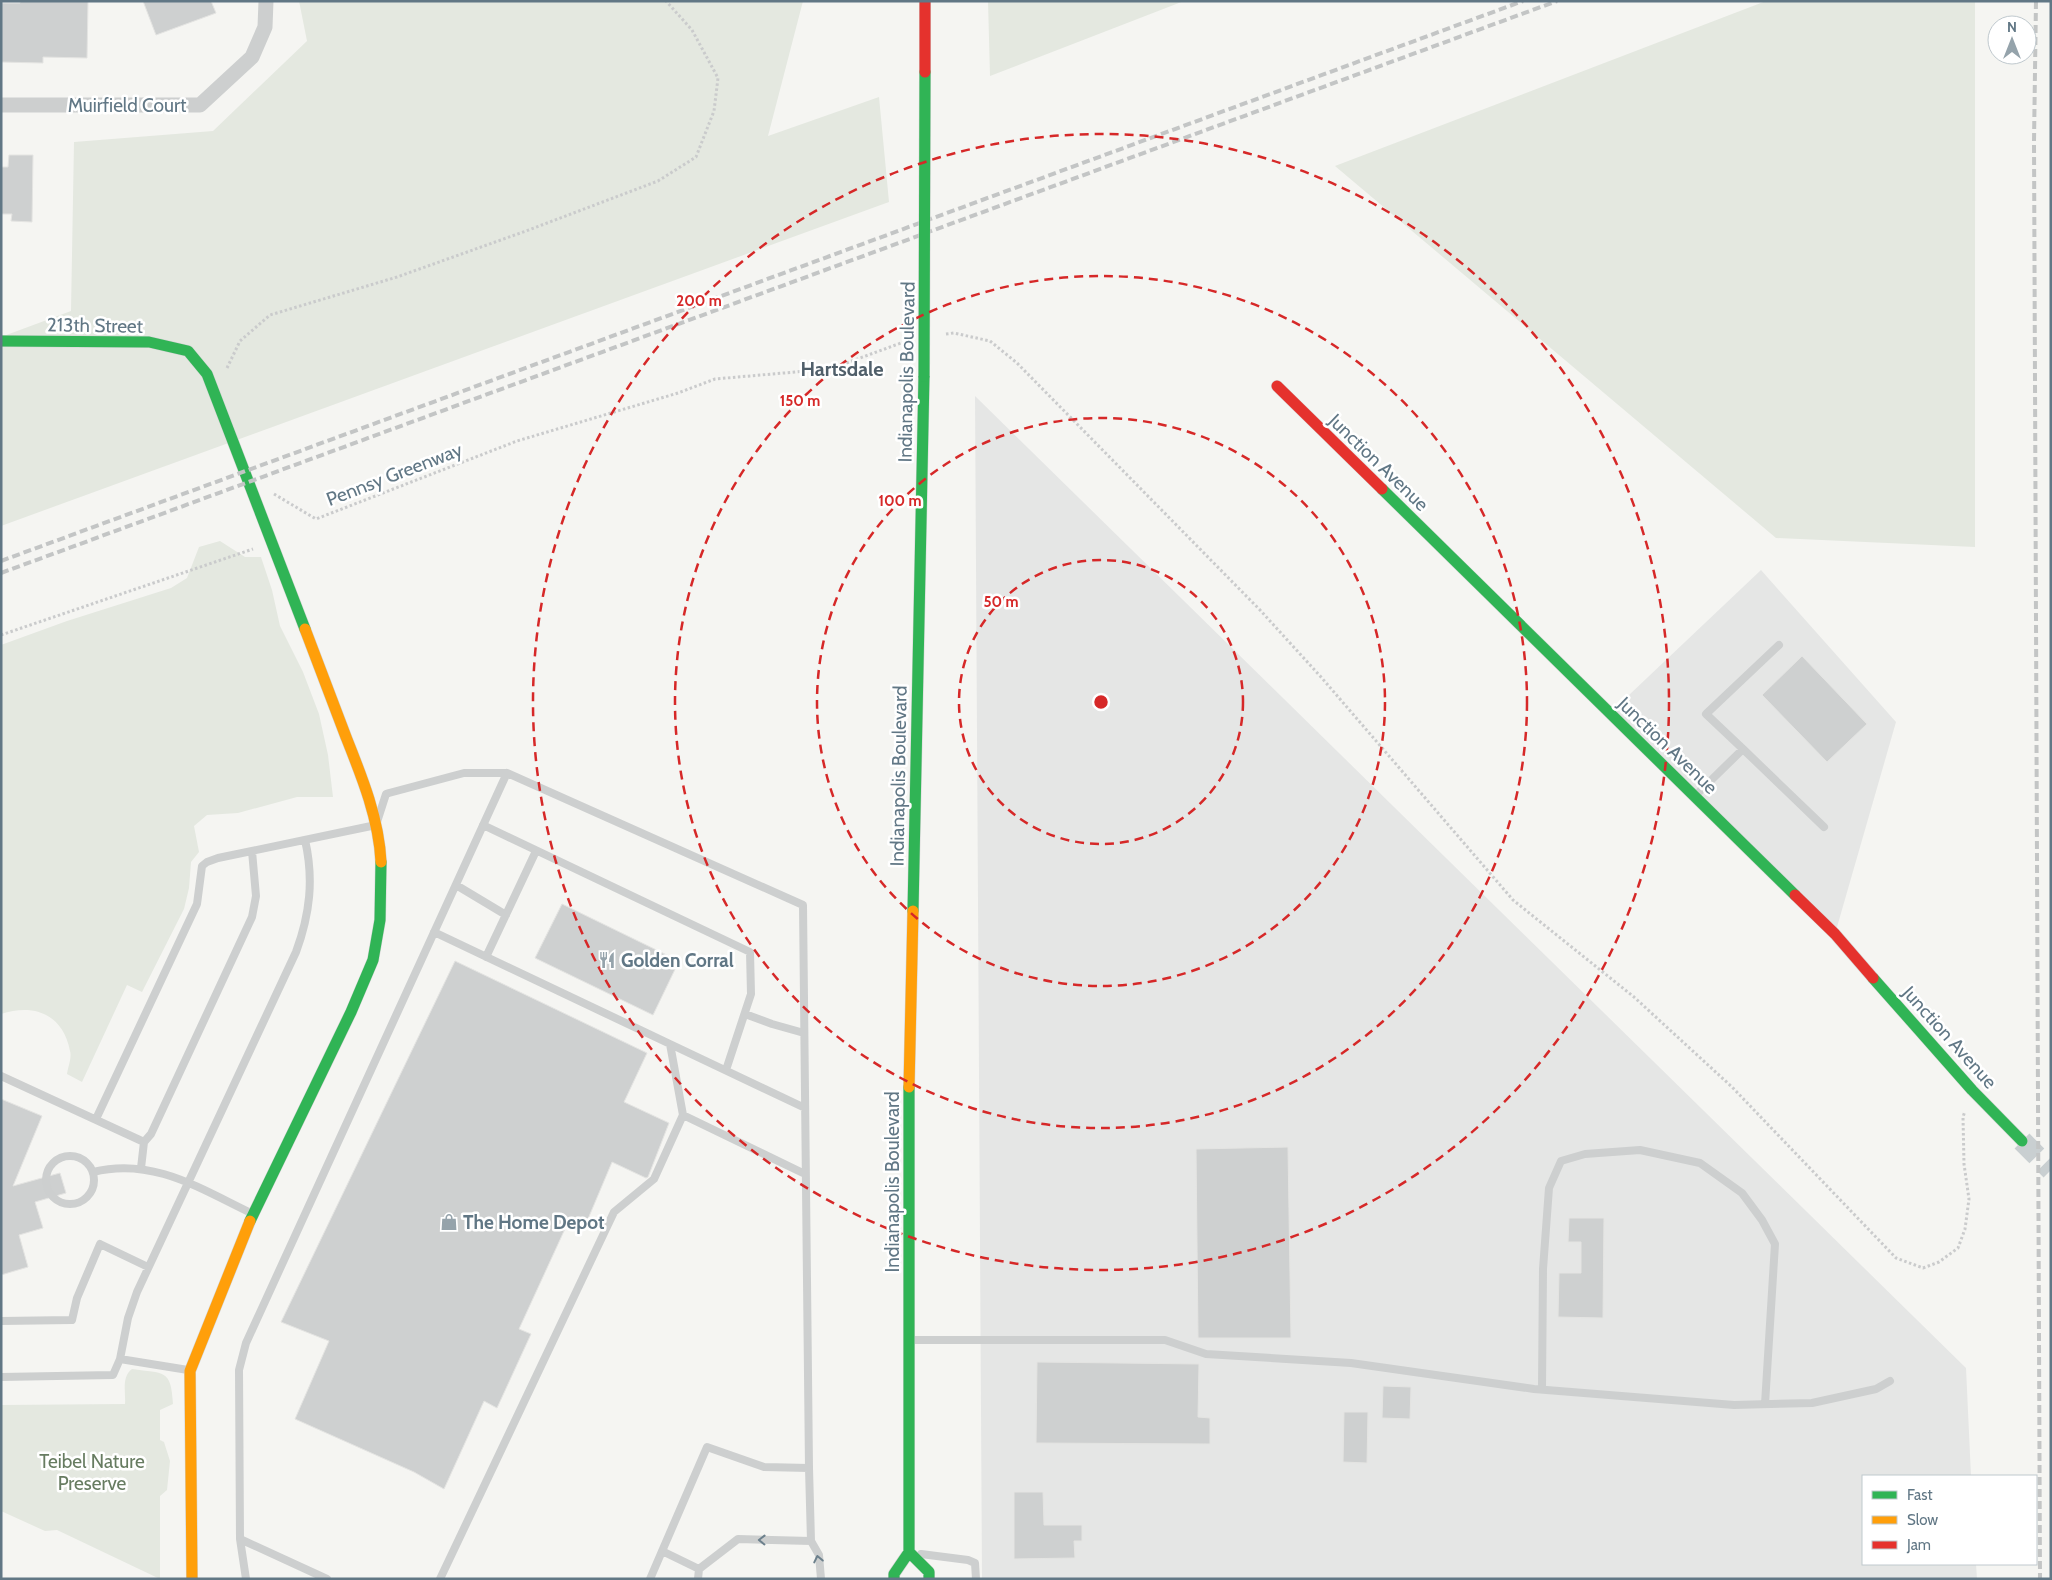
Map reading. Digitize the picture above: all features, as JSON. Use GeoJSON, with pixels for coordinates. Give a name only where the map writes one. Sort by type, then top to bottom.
{"type":"FeatureCollection","features":[{"type":"Feature","properties":{"kind":"main road","name":"Indianapolis Boulevard"},"geometry":{"type":"LineString","coordinates":[[909,1552],[909,1083],[924,376],[925,1]]}},
{"type":"Feature","properties":{"kind":"main road","name":"213th Street"},"geometry":{"type":"LineString","coordinates":[[1,341],[149,342],[188,351],[207,374],[217,396],[273,542]]}},
{"type":"Feature","properties":{"kind":"main road","name":"Junction Avenue"},"geometry":{"type":"LineString","coordinates":[[1277,386],[1835,934],[1972,1090],[2022,1141]]}},
{"type":"Feature","properties":{"kind":"main road"},"geometry":{"type":"LineString","coordinates":[[192,1579],[190,1371],[253,1214],[351,1012],[373,960],[380,920],[382,873],[380,842],[376,825],[357,765],[273,542]]}},
{"type":"Feature","properties":{"kind":"main road"},"geometry":{"type":"LineString","coordinates":[[894,1579],[894,1574],[909,1552],[929,1572],[929,1579]]}},
{"type":"Feature","properties":{"kind":"street","name":"Muirfield Court"},"geometry":{"type":"LineString","coordinates":[[1,105],[200,105],[252,57],[265,27],[266,1]]}},
{"type":"Feature","properties":{"kind":"lane"},"geometry":{"type":"LineString","coordinates":[[1779,645],[1706,714],[1824,827]]}},
{"type":"Feature","properties":{"kind":"lane"},"geometry":{"type":"LineString","coordinates":[[1695,796],[1742,749]]}},
{"type":"Feature","properties":{"kind":"lane"},"geometry":{"type":"LineString","coordinates":[[96,1119],[197,904],[202,866],[218,858],[376,825],[386,794],[464,773],[507,773],[803,905],[808,1468],[811,1541],[819,1555],[821,1579]]}},
{"type":"Feature","properties":{"kind":"lane"},"geometry":{"type":"LineString","coordinates":[[246,1579],[240,1539],[239,1370],[246,1343],[507,773]]}},
{"type":"Feature","properties":{"kind":"lane"},"geometry":{"type":"LineString","coordinates":[[483,825],[750,952],[751,994],[726,1070]]}},
{"type":"Feature","properties":{"kind":"lane"},"geometry":{"type":"LineString","coordinates":[[1,1377],[114,1375],[120,1359],[128,1318],[137,1292],[296,952],[303,933],[310,894],[308,854],[305,840]]}},
{"type":"Feature","properties":{"kind":"lane"},"geometry":{"type":"LineString","coordinates":[[140,1168],[144,1142],[151,1134],[252,916],[256,896],[252,851]]}},
{"type":"Feature","properties":{"kind":"lane"},"geometry":{"type":"LineString","coordinates":[[486,957],[536,851]]}},
{"type":"Feature","properties":{"kind":"lane"},"geometry":{"type":"LineString","coordinates":[[456,885],[506,915]]}},
{"type":"Feature","properties":{"kind":"lane"},"geometry":{"type":"LineString","coordinates":[[434,932],[805,1108]]}},
{"type":"Feature","properties":{"kind":"lane"},"geometry":{"type":"LineString","coordinates":[[745,1014],[804,1033]]}},
{"type":"Feature","properties":{"kind":"lane"},"geometry":{"type":"LineString","coordinates":[[440,1579],[614,1212],[654,1179],[683,1115],[670,1044]]}},
{"type":"Feature","properties":{"kind":"lane"},"geometry":{"type":"LineString","coordinates":[[1,1076],[144,1142]]}},
{"type":"Feature","properties":{"kind":"lane"},"geometry":{"type":"LineString","coordinates":[[683,1115],[805,1174]]}},
{"type":"Feature","properties":{"kind":"lane"},"geometry":{"type":"LineString","coordinates":[[1542,1389],[1543,1269],[1549,1188],[1561,1161],[1585,1154],[1640,1150],[1700,1164],[1742,1193],[1762,1220],[1774,1244],[1765,1404]]}},
{"type":"Feature","properties":{"kind":"lane"},"geometry":{"type":"LineString","coordinates":[[62,1156],[78,1156],[84,1160],[93,1172],[93,1189],[82,1201],[73,1204],[65,1203],[51,1194],[47,1187],[46,1180],[50,1165],[62,1156]]}},
{"type":"Feature","properties":{"kind":"lane"},"geometry":{"type":"LineString","coordinates":[[93,1172],[118,1167],[140,1168],[174,1177],[253,1214]]}},
{"type":"Feature","properties":{"kind":"lane"},"geometry":{"type":"LineString","coordinates":[[1,1321],[72,1320],[78,1298],[100,1244],[148,1267]]}},
{"type":"Feature","properties":{"kind":"lane"},"geometry":{"type":"LineString","coordinates":[[909,1340],[1165,1340],[1206,1354],[1351,1363],[1542,1389],[1734,1405],[1812,1403],[1876,1389],[1890,1381]]}},
{"type":"Feature","properties":{"kind":"lane"},"geometry":{"type":"LineString","coordinates":[[120,1359],[190,1371]]}},
{"type":"Feature","properties":{"kind":"lane"},"geometry":{"type":"LineString","coordinates":[[650,1579],[707,1447],[764,1467],[808,1468]]}},
{"type":"Feature","properties":{"kind":"lane"},"geometry":{"type":"LineString","coordinates":[[240,1539],[327,1579]]}},
{"type":"Feature","properties":{"kind":"lane"},"geometry":{"type":"LineString","coordinates":[[698,1579],[699,1569],[738,1539],[811,1541]]}},
{"type":"Feature","properties":{"kind":"lane"},"geometry":{"type":"LineString","coordinates":[[662,1551],[699,1569]]}},
{"type":"Feature","properties":{"kind":"lane"},"geometry":{"type":"LineString","coordinates":[[909,1552],[968,1560],[975,1563],[976,1579]]}},
{"type":"Feature","properties":{"kind":"path"},"geometry":{"type":"LineString","coordinates":[[224,373],[240,341],[270,316],[397,277],[526,231],[658,180],[696,157],[714,111],[718,78],[692,30],[666,1]]}},
{"type":"Feature","properties":{"kind":"path"},"geometry":{"type":"LineString","coordinates":[[944,334],[954,333],[990,341],[1017,363],[1260,610],[1322,677],[1513,900],[1634,997],[1732,1087],[1896,1258],[1923,1268],[1939,1262],[1958,1248],[1965,1229],[1969,1199],[1964,1164],[1963,1117],[1972,1090]]}},
{"type":"Feature","properties":{"kind":"path","name":"Pennsy Greenway"},"geometry":{"type":"LineString","coordinates":[[270,491],[316,519],[517,441],[678,393],[715,378],[830,369],[906,341]]}},
{"type":"Feature","properties":{"kind":"path"},"geometry":{"type":"LineString","coordinates":[[1,635],[273,542]]}},
{"type":"Feature","properties":{"kind":"shaded area"},"geometry":{"type":"Polygon","coordinates":[[[975,396],[1966,1368],[1971,1475],[1862,1475],[1862,1565],[1976,1565],[1977,1579],[982,1579],[975,396]]]}},
{"type":"Feature","properties":{"kind":"shaded area"},"geometry":{"type":"Polygon","coordinates":[[[1761,570],[1896,722],[1835,934],[1610,713],[1761,570]]]}},
{"type":"Feature","properties":{"kind":"green space"},"geometry":{"type":"Polygon","coordinates":[[[299,1],[803,1],[768,136],[879,97],[889,202],[1,526],[1,337],[71,311],[74,142],[213,131],[307,41],[299,1]]]}},
{"type":"Feature","properties":{"kind":"green space"},"geometry":{"type":"Polygon","coordinates":[[[988,1],[1184,1],[990,76],[988,1]]]}},
{"type":"Feature","properties":{"kind":"green space"},"geometry":{"type":"Polygon","coordinates":[[[1766,1],[1975,1],[1975,547],[1776,538],[1335,166],[1766,1]]]}},
{"type":"Feature","properties":{"kind":"green space"},"geometry":{"type":"Polygon","coordinates":[[[220,541],[245,557],[261,557],[272,590],[280,626],[303,672],[319,714],[328,755],[333,797],[297,797],[238,813],[207,815],[194,826],[199,852],[191,862],[189,888],[184,909],[142,992],[127,985],[82,1082],[67,1074],[70,1051],[61,1028],[54,1020],[45,1014],[35,1011],[13,1011],[1,1014],[1,645],[67,621],[171,588],[187,578],[199,547],[220,541]]]}},
{"type":"Feature","properties":{"kind":"green space","name":"Teibel Nature Preserve"},"geometry":{"type":"Polygon","coordinates":[[[132,1369],[164,1375],[168,1378],[172,1392],[173,1404],[160,1410],[160,1440],[164,1442],[170,1461],[167,1490],[160,1496],[160,1579],[57,1530],[45,1531],[1,1511],[1,1405],[125,1404],[126,1376],[132,1369]]]}},
{"type":"Feature","properties":{"kind":"building"},"geometry":{"type":"Polygon","coordinates":[[[20,1],[88,1],[87,58],[43,57],[43,63],[1,62],[1,3],[20,3],[20,1]]]}},
{"type":"Feature","properties":{"kind":"building"},"geometry":{"type":"Polygon","coordinates":[[[143,1],[211,1],[216,13],[156,35],[143,1]]]}},
{"type":"Feature","properties":{"kind":"building"},"geometry":{"type":"Polygon","coordinates":[[[9,155],[33,155],[32,222],[11,221],[12,214],[1,214],[1,167],[8,167],[9,155]]]}},
{"type":"Feature","properties":{"kind":"building"},"geometry":{"type":"Polygon","coordinates":[[[1802,656],[1867,724],[1827,762],[1762,695],[1802,656]]]}},
{"type":"Feature","properties":{"kind":"building","name":"Golden Corral"},"geometry":{"type":"Polygon","coordinates":[[[562,904],[679,961],[653,1015],[535,958],[562,904]]]}},
{"type":"Feature","properties":{"kind":"building","name":"The Home Depot"},"geometry":{"type":"Polygon","coordinates":[[[455,961],[647,1053],[624,1102],[669,1123],[648,1177],[646,1178],[612,1162],[585,1226],[570,1218],[519,1329],[531,1334],[497,1408],[484,1401],[444,1489],[414,1472],[295,1419],[329,1341],[281,1322],[455,961]]]}},
{"type":"Feature","properties":{"kind":"building"},"geometry":{"type":"Polygon","coordinates":[[[1,1099],[42,1116],[13,1186],[60,1173],[66,1193],[35,1202],[43,1228],[19,1235],[28,1267],[1,1275],[1,1099]]]}},
{"type":"Feature","properties":{"kind":"building"},"geometry":{"type":"Polygon","coordinates":[[[1288,1147],[1291,1338],[1198,1338],[1196,1149],[1288,1147]]]}},
{"type":"Feature","properties":{"kind":"building"},"geometry":{"type":"Polygon","coordinates":[[[1569,1218],[1604,1218],[1603,1318],[1558,1317],[1559,1273],[1581,1273],[1581,1242],[1568,1242],[1569,1218]]]}},
{"type":"Feature","properties":{"kind":"building"},"geometry":{"type":"Polygon","coordinates":[[[1037,1362],[1199,1364],[1198,1417],[1210,1418],[1210,1444],[1036,1443],[1037,1362]]]}},
{"type":"Feature","properties":{"kind":"building"},"geometry":{"type":"Polygon","coordinates":[[[1383,1386],[1411,1387],[1410,1419],[1382,1418],[1383,1386]]]}},
{"type":"Feature","properties":{"kind":"building"},"geometry":{"type":"Polygon","coordinates":[[[1344,1412],[1368,1412],[1367,1463],[1343,1462],[1344,1412]]]}},
{"type":"Feature","properties":{"kind":"building"},"geometry":{"type":"Polygon","coordinates":[[[1014,1492],[1043,1492],[1044,1525],[1082,1525],[1082,1541],[1074,1541],[1075,1558],[1014,1559],[1014,1492]]]}},
{"type":"Feature","properties":{"kind":"tunnel"},"geometry":{"type":"LineString","coordinates":[[2022,1141],[2051,1170]]}},
{"type":"Feature","properties":{"kind":"railway"},"geometry":{"type":"LineString","coordinates":[[1,561],[1523,1]]}},
{"type":"Feature","properties":{"kind":"railway"},"geometry":{"type":"LineString","coordinates":[[1,573],[1557,1]]}},
{"type":"Feature","properties":{"kind":"railway"},"geometry":{"type":"LineString","coordinates":[[2036,1],[2034,142],[2040,1579]]}},
{"type":"Feature","properties":{"kind":"traffic: fast"},"geometry":{"type":"LineString","coordinates":[[924,376],[925,72]]}},
{"type":"Feature","properties":{"kind":"traffic: fast"},"geometry":{"type":"LineString","coordinates":[[1,341],[149,342],[188,351],[207,374],[305,629]]}},
{"type":"Feature","properties":{"kind":"traffic: fast"},"geometry":{"type":"LineString","coordinates":[[913,911],[924,376]]}},
{"type":"Feature","properties":{"kind":"traffic: fast"},"geometry":{"type":"LineString","coordinates":[[1382,489],[1795,895]]}},
{"type":"Feature","properties":{"kind":"traffic: fast"},"geometry":{"type":"LineString","coordinates":[[250,1221],[351,1012],[373,960],[380,920],[381,862]]}},
{"type":"Feature","properties":{"kind":"traffic: fast"},"geometry":{"type":"LineString","coordinates":[[1873,978],[1972,1090],[2022,1141]]}},
{"type":"Feature","properties":{"kind":"traffic: fast"},"geometry":{"type":"LineString","coordinates":[[894,1579],[894,1574],[909,1552],[909,1087]]}},
{"type":"Feature","properties":{"kind":"traffic: fast"},"geometry":{"type":"LineString","coordinates":[[909,1552],[929,1572],[929,1579]]}},
{"type":"Feature","properties":{"kind":"traffic: slow"},"geometry":{"type":"LineString","coordinates":[[305,629],[369,798],[377,830],[381,862]]}},
{"type":"Feature","properties":{"kind":"traffic: slow"},"geometry":{"type":"LineString","coordinates":[[909,1087],[913,911]]}},
{"type":"Feature","properties":{"kind":"traffic: slow"},"geometry":{"type":"LineString","coordinates":[[192,1579],[190,1371],[250,1221]]}},
{"type":"Feature","properties":{"kind":"traffic: jam"},"geometry":{"type":"LineString","coordinates":[[925,1],[925,72]]}},
{"type":"Feature","properties":{"kind":"traffic: jam"},"geometry":{"type":"LineString","coordinates":[[1277,386],[1382,489]]}},
{"type":"Feature","properties":{"kind":"traffic: jam"},"geometry":{"type":"LineString","coordinates":[[1795,895],[1835,934],[1873,978]]}},
{"type":"Feature","properties":{"kind":"place","name":"Golden Corral"},"geometry":{"type":"Point","coordinates":[607,960]}},
{"type":"Feature","properties":{"kind":"place","name":"The Home Depot"},"geometry":{"type":"Point","coordinates":[449,1222]}},
{"type":"Feature","properties":{"kind":"district","name":"Hartsdale"},"geometry":{"type":"Point","coordinates":[842,369]}}]}
